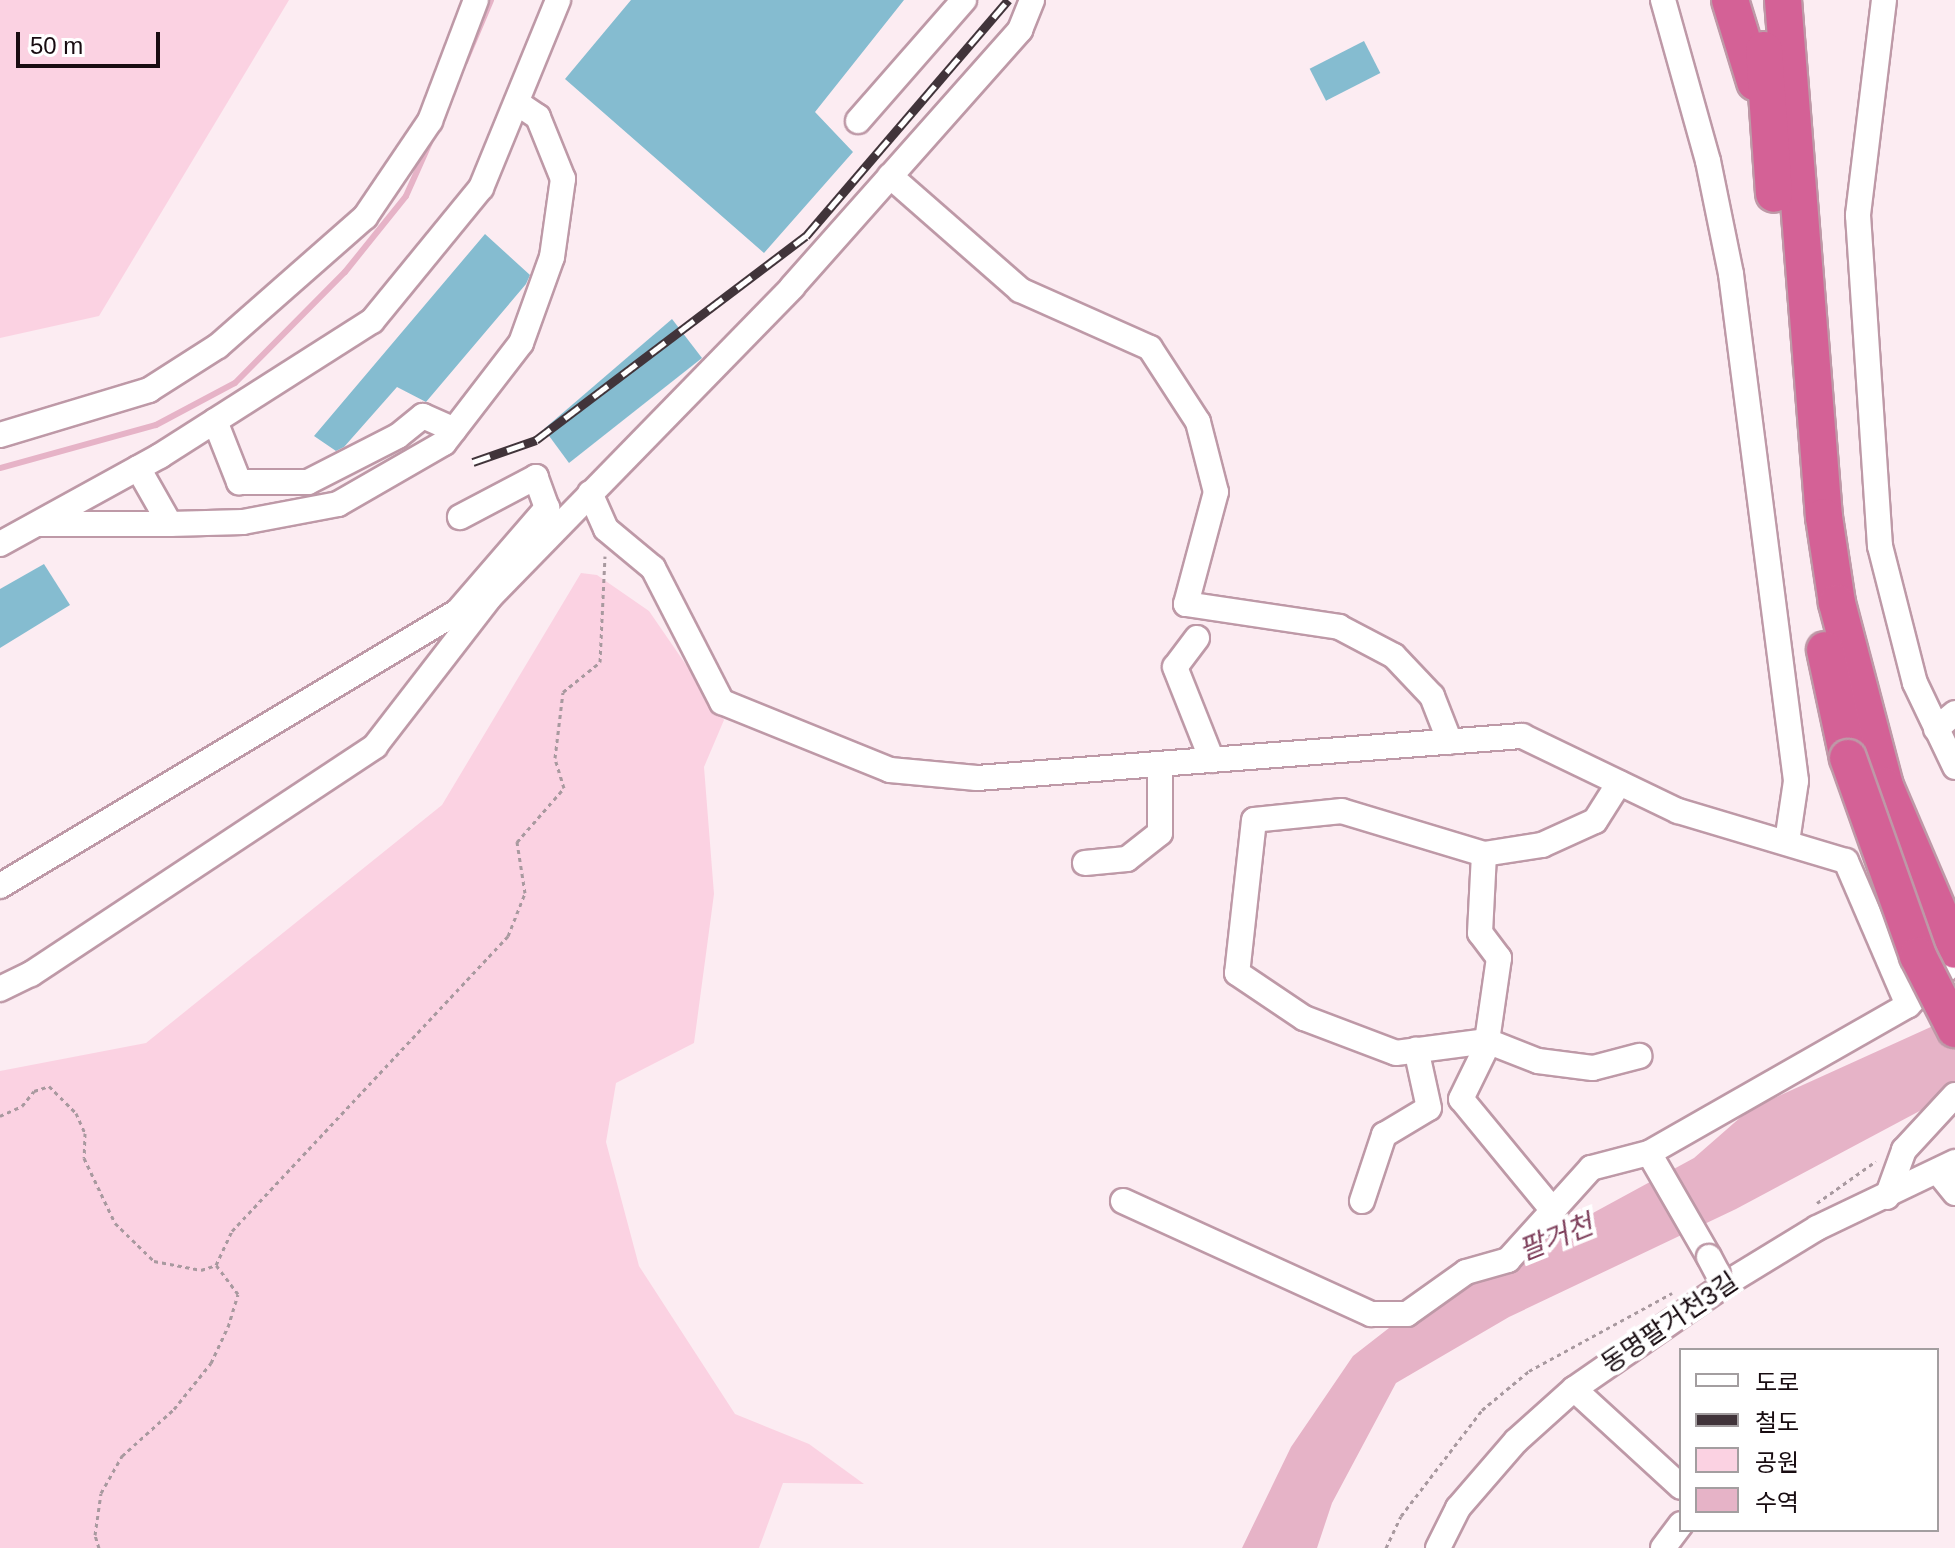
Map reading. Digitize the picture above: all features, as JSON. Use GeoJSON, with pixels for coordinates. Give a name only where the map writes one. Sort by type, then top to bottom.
{"type":"FeatureCollection","features":[{"type":"Feature","properties":{"kind":"highway"},"geometry":{"type":"LineString","coordinates":[[1730,0],[1780,124]]}},
{"type":"Feature","properties":{"kind":"highway"},"geometry":{"type":"LineString","coordinates":[[1762,0],[1780,124],[1807,547],[1834,710],[1859,749],[1903,833],[1955,950]]}},
{"type":"Feature","properties":{"kind":"highway"},"geometry":{"type":"LineString","coordinates":[[1780,124],[1783,0]]}},
{"type":"Feature","properties":{"kind":"highway"},"geometry":{"type":"LineString","coordinates":[[1780,124],[1794,0]]}},
{"type":"Feature","properties":{"kind":"highway"},"geometry":{"type":"LineString","coordinates":[[1859,749],[1918,956],[1955,1029]]}},
{"type":"Feature","properties":{"kind":"street"},"geometry":{"type":"LineString","coordinates":[[0,435],[149,390],[218,346],[365,217],[430,121],[476,0]]}},
{"type":"Feature","properties":{"kind":"street"},"geometry":{"type":"LineString","coordinates":[[0,544],[138,468],[372,321],[481,188],[558,0]]}},
{"type":"Feature","properties":{"kind":"street"},"geometry":{"type":"LineString","coordinates":[[858,121],[964,0]]}},
{"type":"Feature","properties":{"kind":"street"},"geometry":{"type":"LineString","coordinates":[[0,989],[31,974],[375,746],[490,597],[792,287],[1020,30],[1032,0]]}},
{"type":"Feature","properties":{"kind":"street"},"geometry":{"type":"LineString","coordinates":[[1663,0],[1708,161],[1731,274],[1796,781],[1787,842]]}},
{"type":"Feature","properties":{"kind":"street"},"geometry":{"type":"LineString","coordinates":[[1884,0],[1858,215],[1879,530],[1915,683],[1955,767]]}},
{"type":"Feature","properties":{"kind":"street"},"geometry":{"type":"LineString","coordinates":[[36,525],[243,522],[338,504],[444,443],[521,343],[552,257],[563,179],[538,117],[517,103]]}},
{"type":"Feature","properties":{"kind":"street"},"geometry":{"type":"LineString","coordinates":[[890,176],[1020,290],[1150,348],[1198,422],[1216,492],[1186,604],[1339,627],[1394,656],[1432,696],[1450,742]]}},
{"type":"Feature","properties":{"kind":"street"},"geometry":{"type":"LineString","coordinates":[[215,421],[239,482],[308,482],[398,436],[423,416],[454,430]]}},
{"type":"Feature","properties":{"kind":"street"},"geometry":{"type":"LineString","coordinates":[[138,468],[170,524]]}},
{"type":"Feature","properties":{"kind":"street"},"geometry":{"type":"LineString","coordinates":[[0,886],[457,612],[547,508],[536,477],[460,517]]}},
{"type":"Feature","properties":{"kind":"street"},"geometry":{"type":"LineString","coordinates":[[590,493],[606,529],[653,568],[722,702],[890,770],[977,778],[1522,736],[1678,811],[1846,861],[1908,1005]]}},
{"type":"Feature","properties":{"kind":"street"},"geometry":{"type":"LineString","coordinates":[[1197,638],[1175,667],[1212,760]]}},
{"type":"Feature","properties":{"kind":"street"},"geometry":{"type":"LineString","coordinates":[[1936,729],[1955,713]]}},
{"type":"Feature","properties":{"kind":"street"},"geometry":{"type":"LineString","coordinates":[[1085,863],[1127,859],[1160,833],[1160,764]]}},
{"type":"Feature","properties":{"kind":"street"},"geometry":{"type":"LineString","coordinates":[[1619,783],[1595,821],[1542,845],[1484,854],[1342,811],[1254,820],[1237,973],[1304,1018],[1396,1053],[1487,1041],[1538,1061],[1593,1068],[1639,1056]]}},
{"type":"Feature","properties":{"kind":"street"},"geometry":{"type":"LineString","coordinates":[[1484,854],[1480,933],[1499,958],[1487,1041],[1461,1099],[1551,1208]]}},
{"type":"Feature","properties":{"kind":"street"},"geometry":{"type":"LineString","coordinates":[[1123,1201],[1371,1314],[1407,1314],[1466,1272],[1508,1260],[1551,1208],[1591,1168],[1649,1153],[1908,1005],[1955,961]]}},
{"type":"Feature","properties":{"kind":"street"},"geometry":{"type":"LineString","coordinates":[[1362,1201],[1384,1135],[1429,1108],[1416,1049]]}},
{"type":"Feature","properties":{"kind":"street"},"geometry":{"type":"LineString","coordinates":[[1887,1197],[1904,1150],[1955,1095]]}},
{"type":"Feature","properties":{"kind":"street"},"geometry":{"type":"LineString","coordinates":[[1649,1153],[1718,1271]]}},
{"type":"Feature","properties":{"kind":"street"},"geometry":{"type":"LineString","coordinates":[[1947,1167],[1955,1193]]}},
{"type":"Feature","properties":{"kind":"street","name":"동명팔거천3길"},"geometry":{"type":"LineString","coordinates":[[1438,1548],[1467,1497],[1516,1441],[1574,1389],[1704,1298],[1718,1271],[1887,1197],[1947,1167]]}},
{"type":"Feature","properties":{"kind":"street"},"geometry":{"type":"LineString","coordinates":[[1574,1389],[1679,1485]]}},
{"type":"Feature","properties":{"kind":"street"},"geometry":{"type":"LineString","coordinates":[[1663,1548],[1679,1527]]}},
{"type":"Feature","properties":{"kind":"path"},"geometry":{"type":"LineString","coordinates":[[0,1116],[22,1106],[34,1091],[49,1086],[76,1113],[85,1133],[84,1158],[115,1223],[154,1261],[201,1270],[216,1265],[232,1231],[508,936],[525,893],[517,842],[564,788],[555,758],[563,692],[600,662],[606,529]]}},
{"type":"Feature","properties":{"kind":"path"},"geometry":{"type":"LineString","coordinates":[[99,1548],[95,1535],[101,1493],[122,1456],[174,1409],[211,1363],[228,1327],[238,1294],[216,1265]]}},
{"type":"Feature","properties":{"kind":"green space"},"geometry":{"type":"Polygon","coordinates":[[[0,0],[289,0],[99,316],[0,338],[0,0]]]}},
{"type":"Feature","properties":{"kind":"green space"},"geometry":{"type":"Polygon","coordinates":[[[581,573],[597,575],[649,611],[724,720],[704,767],[714,894],[694,1043],[616,1083],[606,1142],[639,1266],[735,1414],[809,1444],[864,1484],[783,1483],[759,1548],[0,1548],[0,1071],[146,1043],[442,805],[581,573]]]}},
{"type":"Feature","properties":{"kind":"water","name":"팔거천"},"geometry":{"type":"Polygon","coordinates":[[[1955,1016],[1955,1089],[1944,1098],[1736,1209],[1509,1317],[1396,1383],[1332,1503],[1317,1548],[1242,1548],[1291,1447],[1353,1356],[1407,1314],[1694,1158],[1750,1109],[1955,1016]]]}},
{"type":"Feature","properties":{"kind":"building"},"geometry":{"type":"Polygon","coordinates":[[[631,0],[904,0],[815,112],[853,152],[764,253],[565,79],[631,0]]]}},
{"type":"Feature","properties":{"kind":"building"},"geometry":{"type":"Polygon","coordinates":[[[1364,41],[1380,73],[1326,101],[1310,69],[1364,41]]]}},
{"type":"Feature","properties":{"kind":"building"},"geometry":{"type":"Polygon","coordinates":[[[485,234],[530,275],[526,284],[426,402],[397,387],[344,447],[336,451],[314,436],[485,234]]]}},
{"type":"Feature","properties":{"kind":"building"},"geometry":{"type":"Polygon","coordinates":[[[672,319],[702,358],[569,463],[544,429],[672,319]]]}},
{"type":"Feature","properties":{"kind":"building"},"geometry":{"type":"Polygon","coordinates":[[[44,564],[70,605],[0,648],[0,589],[44,564]]]}},
{"type":"Feature","properties":{"kind":"waterway"},"geometry":{"type":"LineString","coordinates":[[465,62],[491,0]]}},
{"type":"Feature","properties":{"kind":"waterway"},"geometry":{"type":"LineString","coordinates":[[0,468],[156,425],[235,383],[345,272],[406,196],[432,138]]}},
{"type":"Feature","properties":{"kind":"railway"},"geometry":{"type":"LineString","coordinates":[[473,462],[536,440],[806,236],[1008,0]]}}]}
